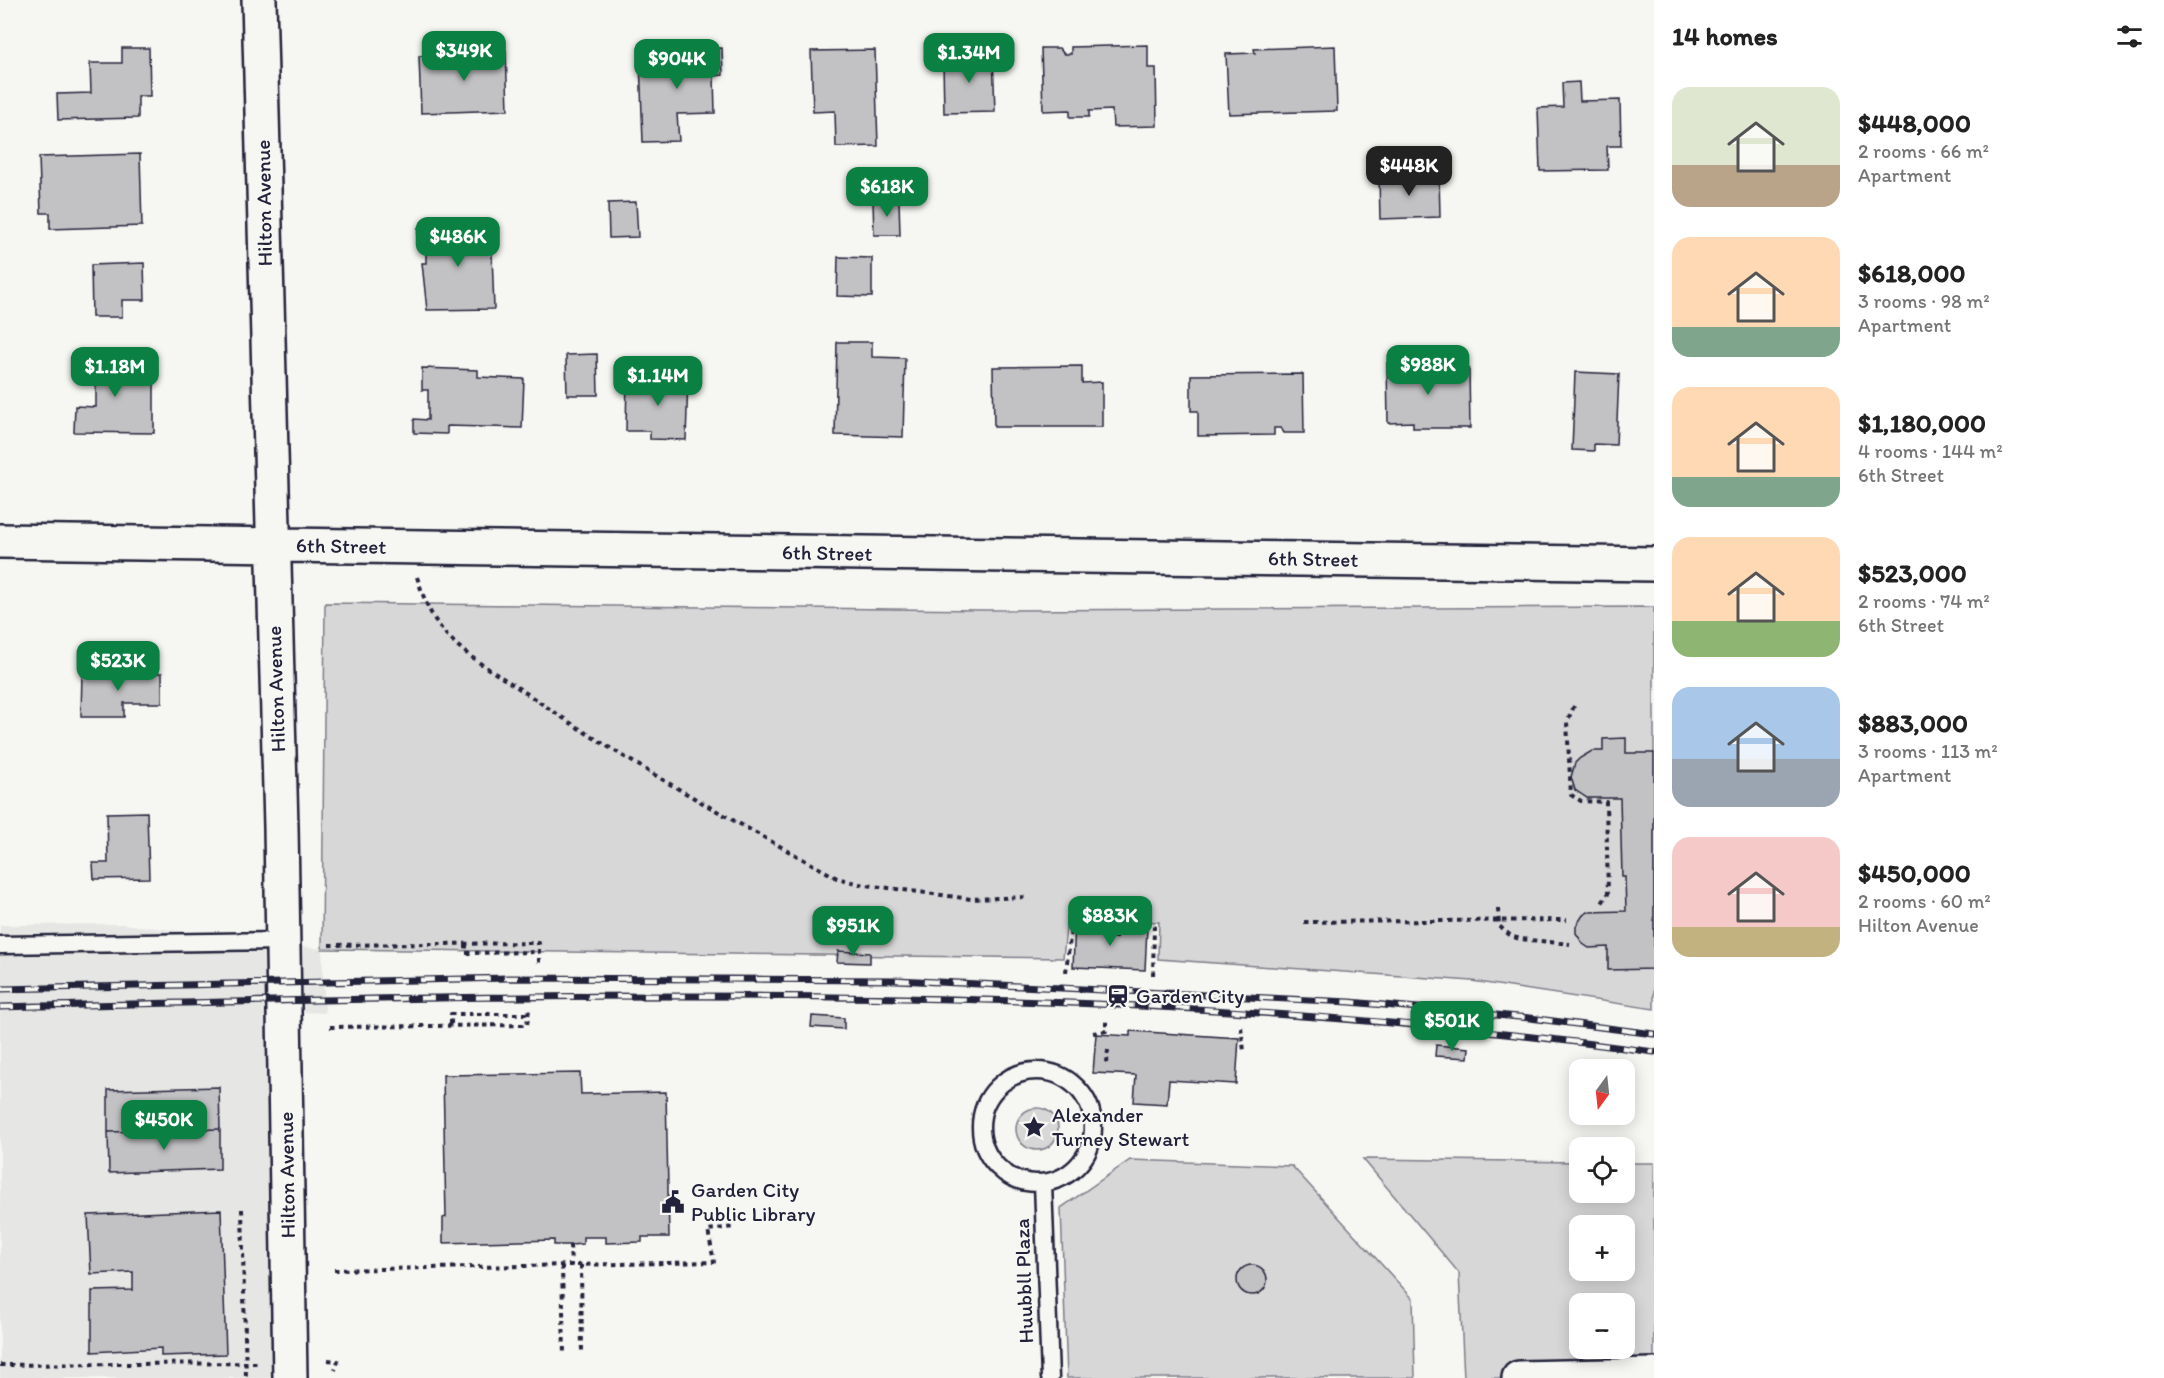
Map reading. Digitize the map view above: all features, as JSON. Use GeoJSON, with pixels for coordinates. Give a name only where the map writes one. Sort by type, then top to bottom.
{"type":"FeatureCollection","features":[{"type":"Feature","properties":{"kind":"street","name":"Hilton Avenue"},"geometry":{"type":"LineString","coordinates":[[259,0],[282,941],[290,1378]]}},
{"type":"Feature","properties":{"kind":"street","name":"6th Street"},"geometry":{"type":"LineString","coordinates":[[0,541],[1654,564]]}},
{"type":"Feature","properties":{"kind":"street"},"geometry":{"type":"LineString","coordinates":[[1519,1378],[1654,1374]]}},
{"type":"Feature","properties":{"kind":"lane"},"geometry":{"type":"LineString","coordinates":[[0,945],[282,941]]}},
{"type":"Feature","properties":{"kind":"lane"},"geometry":{"type":"LineString","coordinates":[[1040,1070],[1058,1075],[1075,1084],[1086,1098],[1094,1127],[1088,1152],[1077,1167],[1061,1178],[1043,1183],[1025,1182],[1008,1175],[994,1162],[984,1146],[981,1128],[983,1110],[998,1087],[1022,1073],[1040,1070]]}},
{"type":"Feature","properties":{"kind":"lane","name":"Huubbll Plaza"},"geometry":{"type":"LineString","coordinates":[[1043,1183],[1050,1378]]}},
{"type":"Feature","properties":{"kind":"path"},"geometry":{"type":"LineString","coordinates":[[407,547],[429,613],[446,635],[468,654],[548,709],[686,794],[848,882],[971,898],[1028,897]]}},
{"type":"Feature","properties":{"kind":"path"},"geometry":{"type":"LineString","coordinates":[[1574,706],[1567,722],[1571,795],[1581,801],[1606,802],[1608,894],[1602,903]]}},
{"type":"Feature","properties":{"kind":"path"},"geometry":{"type":"LineString","coordinates":[[1498,909],[1502,931],[1511,936],[1569,944]]}},
{"type":"Feature","properties":{"kind":"path"},"geometry":{"type":"LineString","coordinates":[[1066,972],[1072,920],[1154,925],[1153,977]]}},
{"type":"Feature","properties":{"kind":"path"},"geometry":{"type":"LineString","coordinates":[[1304,922],[1567,920]]}},
{"type":"Feature","properties":{"kind":"path"},"geometry":{"type":"LineString","coordinates":[[1115,939],[1116,932]]}},
{"type":"Feature","properties":{"kind":"path"},"geometry":{"type":"LineString","coordinates":[[329,945],[539,943],[539,964]]}},
{"type":"Feature","properties":{"kind":"path"},"geometry":{"type":"LineString","coordinates":[[466,944],[466,953],[539,952]]}},
{"type":"Feature","properties":{"kind":"path"},"geometry":{"type":"LineString","coordinates":[[330,1027],[527,1025],[529,1011],[451,1014],[451,1024]]}},
{"type":"Feature","properties":{"kind":"path"},"geometry":{"type":"LineString","coordinates":[[1093,1033],[1106,1031],[1106,1020]]}},
{"type":"Feature","properties":{"kind":"path"},"geometry":{"type":"LineString","coordinates":[[1241,1027],[1244,1051]]}},
{"type":"Feature","properties":{"kind":"path"},"geometry":{"type":"LineString","coordinates":[[1107,1064],[1108,1050]]}},
{"type":"Feature","properties":{"kind":"path"},"geometry":{"type":"LineString","coordinates":[[242,1209],[246,1378]]}},
{"type":"Feature","properties":{"kind":"path"},"geometry":{"type":"LineString","coordinates":[[334,1270],[714,1262],[708,1230],[735,1227]]}},
{"type":"Feature","properties":{"kind":"path"},"geometry":{"type":"LineString","coordinates":[[570,1245],[571,1266]]}},
{"type":"Feature","properties":{"kind":"path"},"geometry":{"type":"LineString","coordinates":[[581,1265],[582,1355]]}},
{"type":"Feature","properties":{"kind":"path"},"geometry":{"type":"LineString","coordinates":[[562,1266],[564,1355]]}},
{"type":"Feature","properties":{"kind":"path"},"geometry":{"type":"LineString","coordinates":[[328,1360],[338,1361],[335,1370]]}},
{"type":"Feature","properties":{"kind":"path"},"geometry":{"type":"LineString","coordinates":[[0,1365],[258,1363]]}},
{"type":"Feature","properties":{"kind":"shaded area"},"geometry":{"type":"Polygon","coordinates":[[[325,603],[983,610],[1654,607],[1654,1009],[1472,981],[1158,959],[1159,922],[1067,918],[1063,958],[322,949],[325,603]]]}},
{"type":"Feature","properties":{"kind":"shaded area"},"geometry":{"type":"Polygon","coordinates":[[[123,924],[322,949],[325,1013],[279,1011],[290,1378],[0,1378],[0,925],[123,924]]]}},
{"type":"Feature","properties":{"kind":"shaded area"},"geometry":{"type":"Polygon","coordinates":[[[1037,1108],[1052,1114],[1058,1129],[1052,1144],[1037,1150],[1022,1144],[1016,1129],[1022,1114],[1037,1108]]]}},
{"type":"Feature","properties":{"kind":"shaded area"},"geometry":{"type":"Polygon","coordinates":[[[1363,1159],[1569,1162],[1569,1203],[1635,1203],[1635,1163],[1654,1163],[1654,1378],[1464,1378],[1459,1273],[1363,1159]]]}},
{"type":"Feature","properties":{"kind":"shaded area"},"geometry":{"type":"Polygon","coordinates":[[[1130,1160],[1292,1166],[1413,1299],[1415,1378],[1067,1378],[1061,1208],[1130,1160]]]}},
{"type":"Feature","properties":{"kind":"building"},"geometry":{"type":"Polygon","coordinates":[[[1148,45],[1148,68],[1156,68],[1157,126],[1113,127],[1112,110],[1089,111],[1089,117],[1070,117],[1070,110],[1043,111],[1041,48],[1059,48],[1064,54],[1071,54],[1071,47],[1148,45]]]}},
{"type":"Feature","properties":{"kind":"building"},"geometry":{"type":"Polygon","coordinates":[[[1335,46],[1337,111],[1229,114],[1226,54],[1255,53],[1254,49],[1335,46]]]}},
{"type":"Feature","properties":{"kind":"building"},"geometry":{"type":"Polygon","coordinates":[[[122,48],[149,48],[150,96],[138,96],[138,118],[58,120],[57,94],[91,93],[90,63],[122,63],[122,48]]]}},
{"type":"Feature","properties":{"kind":"building"},"geometry":{"type":"Polygon","coordinates":[[[722,48],[723,75],[714,76],[715,113],[677,114],[679,141],[643,142],[640,60],[668,59],[668,49],[722,48]]]}},
{"type":"Feature","properties":{"kind":"building"},"geometry":{"type":"Polygon","coordinates":[[[875,50],[878,146],[836,147],[835,111],[813,112],[811,51],[875,50]]]}},
{"type":"Feature","properties":{"kind":"building"},"geometry":{"type":"Polygon","coordinates":[[[506,51],[508,110],[421,113],[419,56],[506,51]]]}},
{"type":"Feature","properties":{"kind":"building"},"geometry":{"type":"Polygon","coordinates":[[[993,54],[995,112],[944,113],[943,62],[949,56],[993,54]]]}},
{"type":"Feature","properties":{"kind":"building"},"geometry":{"type":"Polygon","coordinates":[[[1579,82],[1580,101],[1620,100],[1621,146],[1607,146],[1608,170],[1540,171],[1538,108],[1563,107],[1562,83],[1579,82]]]}},
{"type":"Feature","properties":{"kind":"building"},"geometry":{"type":"Polygon","coordinates":[[[140,154],[142,226],[50,229],[50,213],[41,213],[39,157],[140,154]]]}},
{"type":"Feature","properties":{"kind":"building"},"geometry":{"type":"Polygon","coordinates":[[[1439,175],[1440,217],[1380,219],[1379,177],[1439,175]]]}},
{"type":"Feature","properties":{"kind":"building"},"geometry":{"type":"Polygon","coordinates":[[[899,200],[900,235],[874,235],[873,201],[899,200]]]}},
{"type":"Feature","properties":{"kind":"building"},"geometry":{"type":"Polygon","coordinates":[[[636,202],[638,237],[609,238],[608,203],[636,202]]]}},
{"type":"Feature","properties":{"kind":"building"},"geometry":{"type":"Polygon","coordinates":[[[491,226],[494,309],[427,310],[422,263],[426,263],[426,247],[418,247],[418,228],[491,226]]]}},
{"type":"Feature","properties":{"kind":"building"},"geometry":{"type":"Polygon","coordinates":[[[838,257],[872,258],[872,297],[837,296],[838,257]]]}},
{"type":"Feature","properties":{"kind":"building"},"geometry":{"type":"Polygon","coordinates":[[[144,263],[145,300],[122,300],[122,317],[92,317],[91,265],[144,263]]]}},
{"type":"Feature","properties":{"kind":"building"},"geometry":{"type":"Polygon","coordinates":[[[837,342],[872,342],[872,357],[905,358],[903,437],[835,435],[837,342]]]}},
{"type":"Feature","properties":{"kind":"building"},"geometry":{"type":"Polygon","coordinates":[[[83,352],[123,352],[123,379],[154,380],[154,433],[74,432],[75,406],[96,407],[96,378],[83,378],[83,352]]]}},
{"type":"Feature","properties":{"kind":"building"},"geometry":{"type":"Polygon","coordinates":[[[597,354],[598,395],[567,395],[566,355],[597,354]]]}},
{"type":"Feature","properties":{"kind":"building"},"geometry":{"type":"Polygon","coordinates":[[[1420,362],[1420,369],[1469,369],[1470,428],[1413,428],[1413,422],[1388,423],[1387,363],[1420,362]]]}},
{"type":"Feature","properties":{"kind":"building"},"geometry":{"type":"Polygon","coordinates":[[[1082,366],[1082,383],[1102,382],[1102,427],[994,427],[993,367],[1082,366]]]}},
{"type":"Feature","properties":{"kind":"building"},"geometry":{"type":"Polygon","coordinates":[[[422,368],[478,370],[478,377],[524,379],[522,428],[447,426],[447,434],[414,433],[414,419],[428,420],[428,390],[422,390],[422,368]]]}},
{"type":"Feature","properties":{"kind":"building"},"geometry":{"type":"Polygon","coordinates":[[[1575,372],[1619,374],[1616,445],[1594,444],[1594,451],[1572,450],[1575,372]]]}},
{"type":"Feature","properties":{"kind":"building"},"geometry":{"type":"Polygon","coordinates":[[[1303,374],[1304,433],[1284,433],[1281,428],[1274,428],[1274,435],[1198,436],[1198,411],[1191,411],[1191,375],[1303,374]]]}},
{"type":"Feature","properties":{"kind":"building"},"geometry":{"type":"Polygon","coordinates":[[[627,376],[688,378],[686,440],[650,439],[650,431],[626,431],[627,376]]]}},
{"type":"Feature","properties":{"kind":"building"},"geometry":{"type":"Polygon","coordinates":[[[82,672],[162,673],[162,703],[124,703],[124,717],[81,717],[82,672]]]}},
{"type":"Feature","properties":{"kind":"building"},"geometry":{"type":"Polygon","coordinates":[[[1626,738],[1626,753],[1654,753],[1654,969],[1608,970],[1608,947],[1589,948],[1583,944],[1576,933],[1576,926],[1583,915],[1588,912],[1626,911],[1625,877],[1622,877],[1620,798],[1587,798],[1575,790],[1571,777],[1575,763],[1580,758],[1592,751],[1603,751],[1603,739],[1626,738]]]}},
{"type":"Feature","properties":{"kind":"building"},"geometry":{"type":"Polygon","coordinates":[[[147,812],[149,878],[94,879],[93,863],[108,863],[107,813],[147,812]]]}},
{"type":"Feature","properties":{"kind":"building"},"geometry":{"type":"Polygon","coordinates":[[[1075,923],[1147,927],[1145,970],[1073,967],[1075,923]]]}},
{"type":"Feature","properties":{"kind":"building"},"geometry":{"type":"Polygon","coordinates":[[[838,951],[870,953],[870,963],[837,962],[838,951]]]}},
{"type":"Feature","properties":{"kind":"building"},"geometry":{"type":"Polygon","coordinates":[[[812,1016],[844,1018],[844,1029],[811,1027],[812,1016]]]}},
{"type":"Feature","properties":{"kind":"building","name":"Garden City"},"geometry":{"type":"Polygon","coordinates":[[[1130,1031],[1239,1038],[1236,1084],[1169,1080],[1167,1104],[1134,1102],[1136,1075],[1093,1073],[1096,1034],[1130,1036],[1130,1031]]]}},
{"type":"Feature","properties":{"kind":"building"},"geometry":{"type":"Polygon","coordinates":[[[1436,1045],[1469,1048],[1468,1058],[1435,1056],[1436,1045]]]}},
{"type":"Feature","properties":{"kind":"building","name":"Garden City Public Library"},"geometry":{"type":"Polygon","coordinates":[[[580,1073],[581,1094],[666,1092],[669,1237],[642,1237],[642,1242],[606,1243],[606,1237],[583,1237],[583,1244],[570,1245],[554,1245],[554,1240],[443,1243],[443,1218],[446,1217],[443,1075],[580,1073]]]}},
{"type":"Feature","properties":{"kind":"building"},"geometry":{"type":"Polygon","coordinates":[[[219,1087],[220,1129],[108,1132],[108,1090],[219,1087]]]}},
{"type":"Feature","properties":{"kind":"building"},"geometry":{"type":"Polygon","coordinates":[[[220,1129],[220,1169],[109,1173],[108,1132],[220,1129]]]}},
{"type":"Feature","properties":{"kind":"building"},"geometry":{"type":"Polygon","coordinates":[[[221,1210],[226,1354],[161,1356],[161,1348],[92,1352],[92,1291],[133,1290],[133,1272],[91,1274],[88,1215],[221,1210]]]}},
{"type":"Feature","properties":{"kind":"building"},"geometry":{"type":"Polygon","coordinates":[[[1252,1265],[1258,1266],[1266,1274],[1266,1286],[1258,1294],[1252,1295],[1246,1294],[1238,1286],[1237,1280],[1238,1274],[1246,1266],[1252,1265]]]}},
{"type":"Feature","properties":{"kind":"railway"},"geometry":{"type":"LineString","coordinates":[[0,989],[509,978],[897,980],[1350,1002],[1530,1018],[1654,1034]]}},
{"type":"Feature","properties":{"kind":"railway"},"geometry":{"type":"LineString","coordinates":[[0,1007],[621,996],[828,997],[1035,1002],[1242,1012],[1448,1028],[1654,1052]]}},
{"type":"Feature","properties":{"kind":"place","name":"Garden City"},"geometry":{"type":"Point","coordinates":[1118,996]}},
{"type":"Feature","properties":{"kind":"place","name":"Alexander Turney Stewart"},"geometry":{"type":"Point","coordinates":[1034,1127]}},
{"type":"Feature","properties":{"kind":"place","name":"Garden City Public Library"},"geometry":{"type":"Point","coordinates":[673,1202]}}]}
